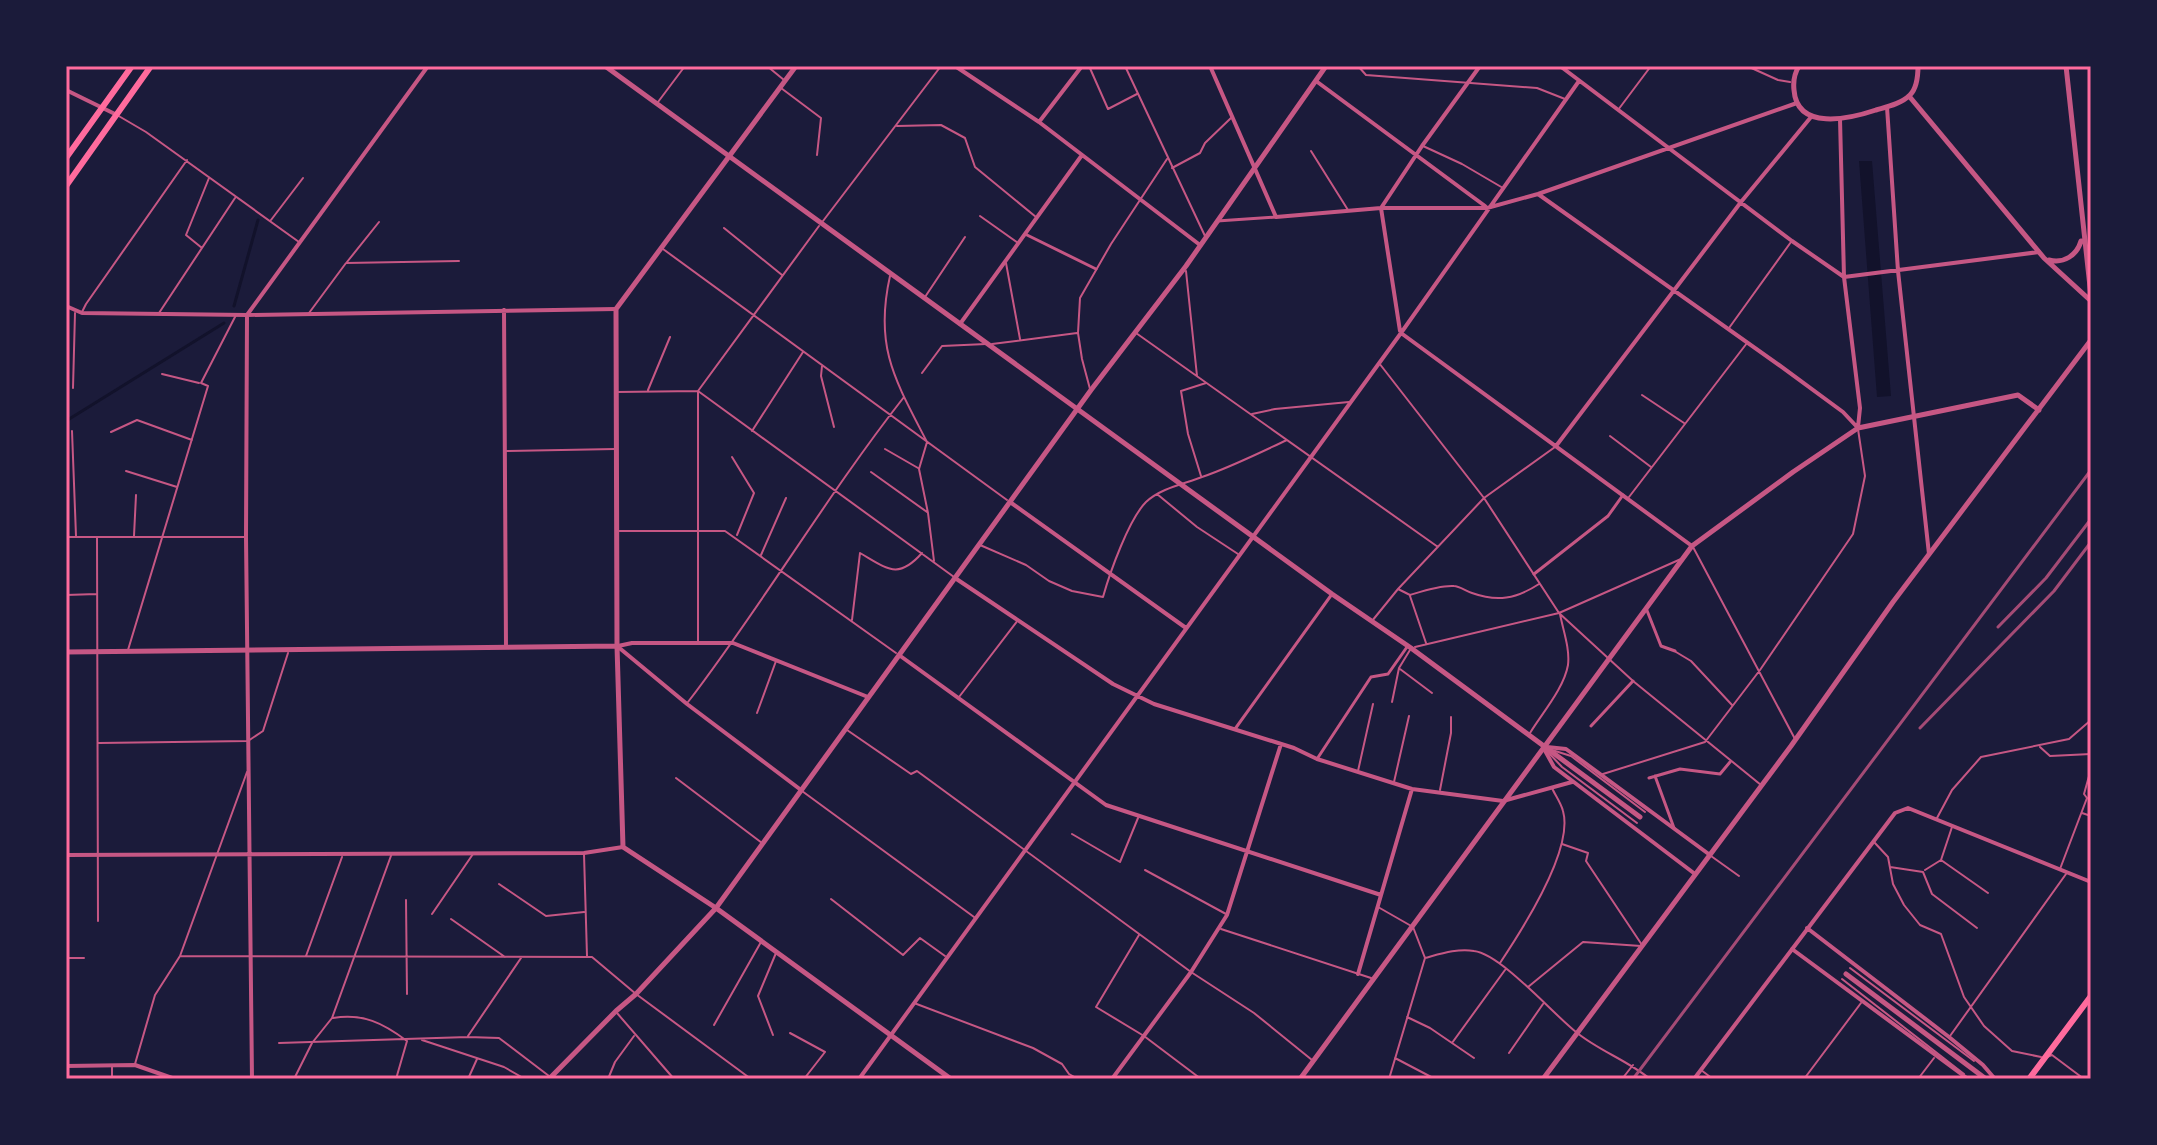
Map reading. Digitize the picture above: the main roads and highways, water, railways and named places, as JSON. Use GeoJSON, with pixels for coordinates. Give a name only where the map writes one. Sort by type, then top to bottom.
{"type":"FeatureCollection","features":[{"type":"Feature","properties":{"kind":"main road"},"geometry":{"type":"LineString","coordinates":[[66,158],[132,66]]}},
{"type":"Feature","properties":{"kind":"main road"},"geometry":{"type":"LineString","coordinates":[[66,186],[151,66]]}},
{"type":"Feature","properties":{"kind":"main road"},"geometry":{"type":"LineString","coordinates":[[2029,1079],[2091,997]]}},
{"type":"Feature","properties":{"kind":"waterway"},"geometry":{"type":"LineString","coordinates":[[234,306],[258,220]]}},
{"type":"Feature","properties":{"kind":"waterway"},"geometry":{"type":"LineString","coordinates":[[66,421],[224,323]]}},
{"type":"Feature","properties":{"kind":"railway"},"geometry":{"type":"LineString","coordinates":[[1633,1079],[2091,470]]}},
{"type":"Feature","properties":{"kind":"railway"},"geometry":{"type":"LineString","coordinates":[[1998,627],[2046,578],[2091,519]]}},
{"type":"Feature","properties":{"kind":"railway"},"geometry":{"type":"LineString","coordinates":[[1920,728],[2054,591],[2091,542]]}}]}
